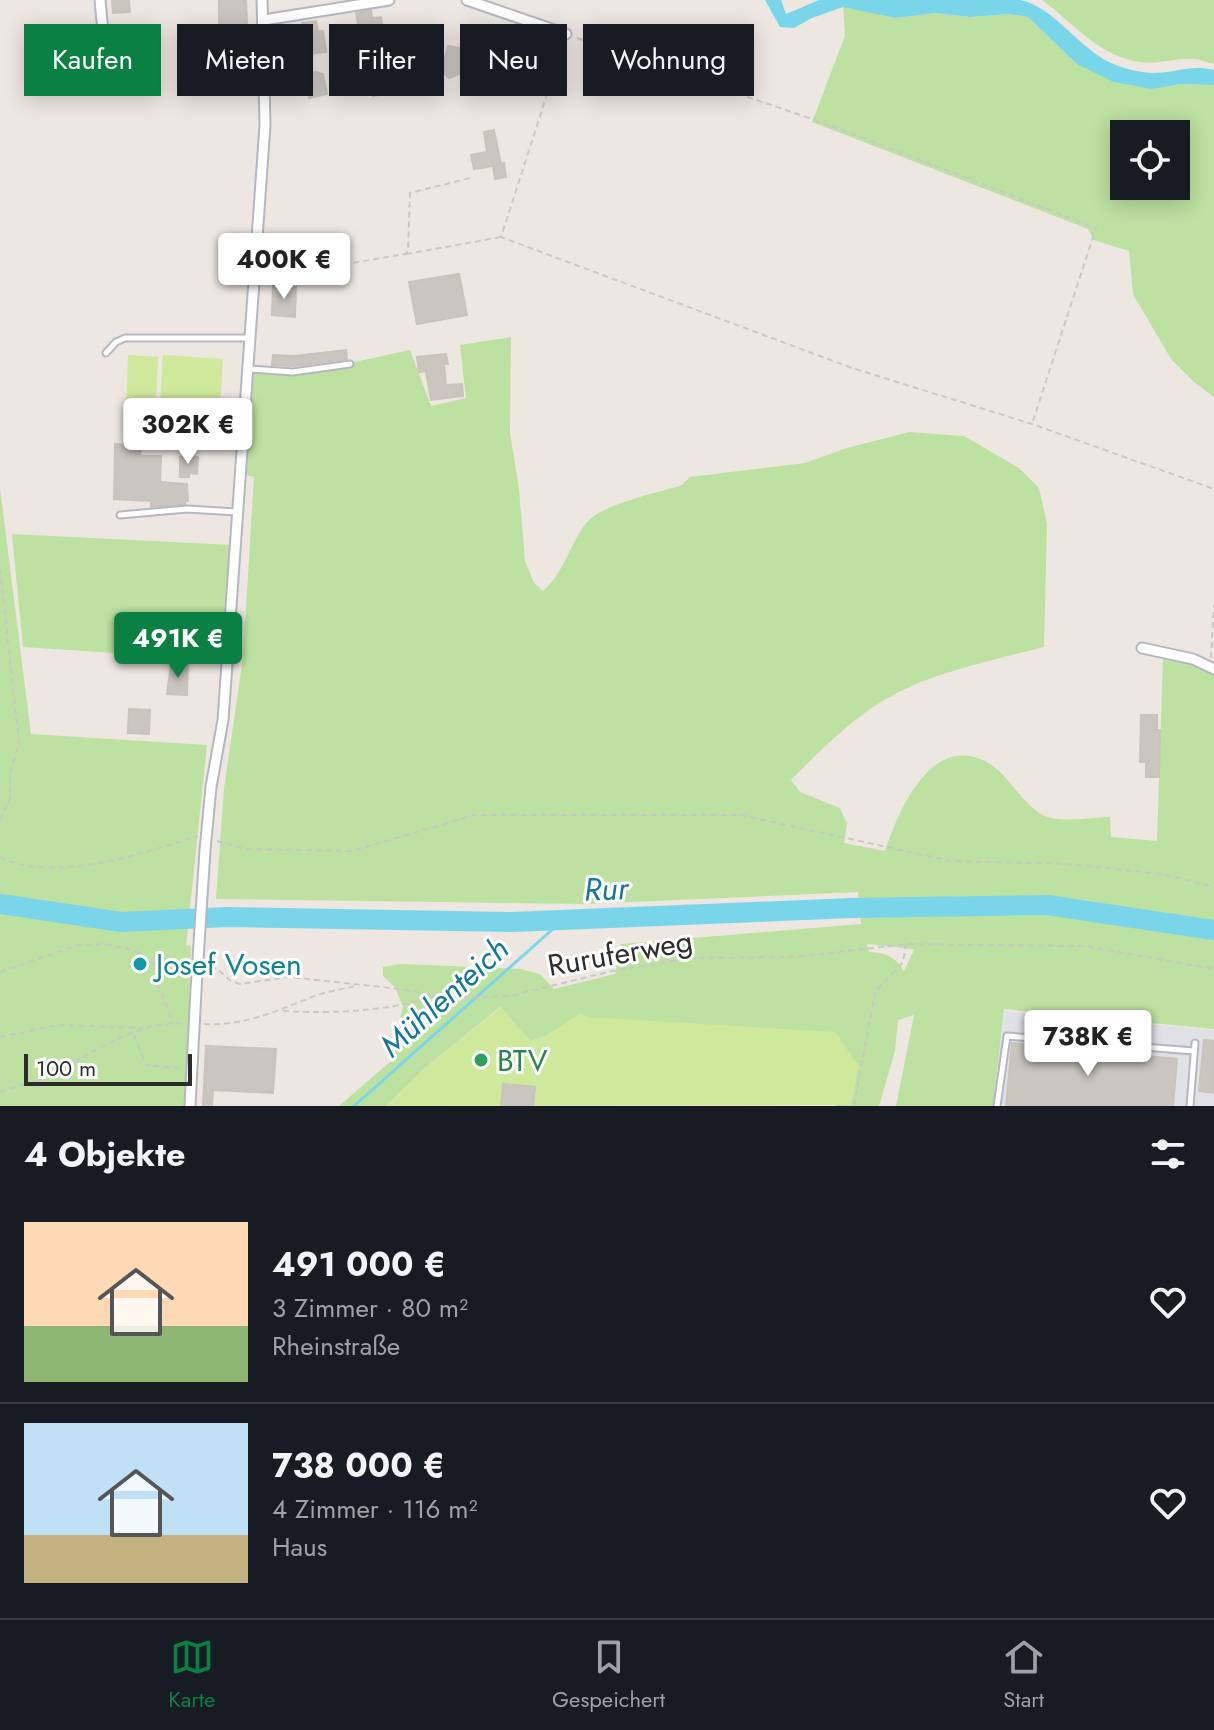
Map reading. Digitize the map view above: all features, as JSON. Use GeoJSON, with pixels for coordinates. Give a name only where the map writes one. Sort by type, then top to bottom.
{"type":"FeatureCollection","features":[{"type":"Feature","properties":{"kind":"street"},"geometry":{"type":"LineString","coordinates":[[100,0],[102,24]]}},
{"type":"Feature","properties":{"kind":"street"},"geometry":{"type":"LineString","coordinates":[[190,1106],[205,850],[211,787],[223,720],[265,125],[262,0]]}},
{"type":"Feature","properties":{"kind":"street"},"geometry":{"type":"LineString","coordinates":[[264,20],[389,0]]}},
{"type":"Feature","properties":{"kind":"street"},"geometry":{"type":"LineString","coordinates":[[467,0],[537,24]]}},
{"type":"Feature","properties":{"kind":"street"},"geometry":{"type":"LineString","coordinates":[[1142,648],[1193,659],[1212,668]]}},
{"type":"Feature","properties":{"kind":"lane"},"geometry":{"type":"LineString","coordinates":[[106,353],[116,342],[125,338],[250,338]]}},
{"type":"Feature","properties":{"kind":"lane"},"geometry":{"type":"LineString","coordinates":[[249,369],[293,372],[350,364]]}},
{"type":"Feature","properties":{"kind":"lane"},"geometry":{"type":"LineString","coordinates":[[120,515],[187,509],[238,512]]}},
{"type":"Feature","properties":{"kind":"lane"},"geometry":{"type":"LineString","coordinates":[[997,1106],[1007,1036],[1194,1051]]}},
{"type":"Feature","properties":{"kind":"lane"},"geometry":{"type":"LineString","coordinates":[[1190,1106],[1195,1043]]}},
{"type":"Feature","properties":{"kind":"path"},"geometry":{"type":"LineString","coordinates":[[567,34],[832,126],[1096,228],[1032,424]]}},
{"type":"Feature","properties":{"kind":"path"},"geometry":{"type":"LineString","coordinates":[[501,237],[546,96]]}},
{"type":"Feature","properties":{"kind":"path"},"geometry":{"type":"LineString","coordinates":[[405,254],[408,251],[410,193],[470,178]]}},
{"type":"Feature","properties":{"kind":"path"},"geometry":{"type":"LineString","coordinates":[[255,263],[323,268],[501,237],[852,368],[1032,424],[1213,489]]}},
{"type":"Feature","properties":{"kind":"path"},"geometry":{"type":"LineString","coordinates":[[0,569],[19,742],[10,775],[10,799],[0,820]]}},
{"type":"Feature","properties":{"kind":"path"},"geometry":{"type":"LineString","coordinates":[[1212,668],[1214,605]]}},
{"type":"Feature","properties":{"kind":"path"},"geometry":{"type":"LineString","coordinates":[[0,857],[10,862],[44,867],[88,865],[207,834],[216,841],[246,849],[352,851],[474,815],[741,815],[951,861],[1068,864],[1162,874],[1214,887]]}},
{"type":"Feature","properties":{"kind":"path"},"geometry":{"type":"LineString","coordinates":[[0,972],[78,945],[106,944],[134,950],[153,963],[188,967]]}},
{"type":"Feature","properties":{"kind":"path"},"geometry":{"type":"LineString","coordinates":[[854,1106],[875,992],[903,962],[906,944]]}},
{"type":"Feature","properties":{"kind":"path","name":"Ruruferweg"},"geometry":{"type":"LineString","coordinates":[[202,968],[216,968],[231,981],[240,984],[289,977],[400,989],[435,997],[510,996],[612,971],[691,958],[796,957],[906,944],[1085,946],[1214,969]]}},
{"type":"Feature","properties":{"kind":"path"},"geometry":{"type":"LineString","coordinates":[[0,1037],[59,1025],[145,1028],[173,1023],[153,963]]}},
{"type":"Feature","properties":{"kind":"path"},"geometry":{"type":"LineString","coordinates":[[195,1023],[228,1025],[282,1011],[309,998],[356,985]]}},
{"type":"Feature","properties":{"kind":"path"},"geometry":{"type":"LineString","coordinates":[[282,1011],[328,1014],[378,1010],[435,997]]}},
{"type":"Feature","properties":{"kind":"path"},"geometry":{"type":"LineString","coordinates":[[0,1092],[35,1081],[145,1028]]}},
{"type":"Feature","properties":{"kind":"path"},"geometry":{"type":"LineString","coordinates":[[133,1033],[146,1065],[192,1068]]}},
{"type":"Feature","properties":{"kind":"shaded area"},"geometry":{"type":"Polygon","coordinates":[[[1004,1012],[1214,1030],[1214,1106],[994,1106],[1004,1012]]]}},
{"type":"Feature","properties":{"kind":"green space"},"geometry":{"type":"Polygon","coordinates":[[[1042,0],[1214,0],[1214,64],[1198,59],[1142,62],[1120,57],[1085,36],[1042,0]]]}},
{"type":"Feature","properties":{"kind":"green space"},"geometry":{"type":"Polygon","coordinates":[[[843,6],[896,18],[935,13],[970,17],[1009,14],[1028,17],[1077,64],[1152,89],[1181,84],[1214,85],[1214,397],[1171,359],[1133,294],[1129,251],[1094,240],[1088,229],[812,122],[845,36],[843,6]]]}},
{"type":"Feature","properties":{"kind":"green space"},"geometry":{"type":"Polygon","coordinates":[[[511,337],[510,433],[519,489],[525,561],[534,583],[543,591],[557,575],[588,521],[619,504],[682,485],[690,477],[805,463],[909,432],[964,436],[1019,468],[1039,488],[1047,524],[1044,647],[940,675],[907,688],[874,706],[845,729],[791,780],[800,792],[840,808],[847,824],[844,843],[885,851],[898,817],[919,781],[948,758],[965,756],[993,766],[1043,815],[1067,820],[1110,817],[1111,837],[1157,841],[1163,658],[1166,655],[1196,663],[1214,674],[1214,1029],[1004,1009],[993,1106],[896,1106],[914,1015],[898,1020],[895,1051],[879,1106],[836,1106],[580,1014],[546,1036],[530,1041],[500,1007],[425,1068],[386,1106],[339,1106],[390,1062],[403,1007],[395,987],[383,976],[383,967],[401,964],[521,969],[540,974],[554,989],[615,974],[621,944],[861,924],[858,892],[586,904],[216,899],[224,788],[243,658],[254,477],[246,475],[254,373],[290,376],[410,350],[431,406],[466,398],[460,345],[511,337]],[[867,944],[869,952],[889,956],[904,971],[913,949],[867,944]]]}},
{"type":"Feature","properties":{"kind":"green space"},"geometry":{"type":"Polygon","coordinates":[[[128,355],[158,357],[155,417],[126,416],[128,355]]]}},
{"type":"Feature","properties":{"kind":"green space"},"geometry":{"type":"Polygon","coordinates":[[[163,355],[223,359],[219,421],[159,417],[163,355]]]}},
{"type":"Feature","properties":{"kind":"green space"},"geometry":{"type":"Polygon","coordinates":[[[0,488],[31,734],[207,745],[186,945],[191,946],[186,1106],[0,1106],[0,488]]]}},
{"type":"Feature","properties":{"kind":"green space"},"geometry":{"type":"Polygon","coordinates":[[[12,534],[233,545],[222,660],[23,647],[12,534]]]}},
{"type":"Feature","properties":{"kind":"green space"},"geometry":{"type":"Polygon","coordinates":[[[501,1007],[530,1041],[546,1036],[580,1014],[835,1032],[859,1066],[851,1105],[386,1106],[425,1068],[501,1007]]]}},
{"type":"Feature","properties":{"kind":"water"},"geometry":{"type":"Polygon","coordinates":[[[765,0],[781,0],[786,14],[819,0],[1020,0],[1045,11],[1091,50],[1116,65],[1149,73],[1198,68],[1214,70],[1214,85],[1181,84],[1152,89],[1114,82],[1077,64],[1028,17],[1009,14],[970,17],[935,13],[896,18],[843,7],[794,28],[780,27],[765,0]]]}},
{"type":"Feature","properties":{"kind":"building"},"geometry":{"type":"Polygon","coordinates":[[[112,0],[129,0],[130,12],[113,13],[112,0]]]}},
{"type":"Feature","properties":{"kind":"building"},"geometry":{"type":"Polygon","coordinates":[[[219,0],[246,0],[247,24],[219,24],[219,0]]]}},
{"type":"Feature","properties":{"kind":"building"},"geometry":{"type":"Polygon","coordinates":[[[371,10],[372,18],[381,17],[382,24],[358,24],[356,13],[371,10]]]}},
{"type":"Feature","properties":{"kind":"building"},"geometry":{"type":"Polygon","coordinates":[[[316,21],[318,31],[323,31],[326,52],[313,54],[313,24],[302,23],[316,21]]]}},
{"type":"Feature","properties":{"kind":"building"},"geometry":{"type":"Polygon","coordinates":[[[448,46],[460,48],[459,74],[449,78],[444,74],[448,46]]]}},
{"type":"Feature","properties":{"kind":"building"},"geometry":{"type":"Polygon","coordinates":[[[313,72],[323,74],[327,94],[309,98],[313,96],[313,72]]]}},
{"type":"Feature","properties":{"kind":"building"},"geometry":{"type":"Polygon","coordinates":[[[494,130],[506,177],[495,179],[493,166],[474,169],[471,155],[487,152],[484,132],[494,130]]]}},
{"type":"Feature","properties":{"kind":"building"},"geometry":{"type":"Polygon","coordinates":[[[459,274],[467,315],[417,324],[409,282],[459,274]]]}},
{"type":"Feature","properties":{"kind":"building"},"geometry":{"type":"Polygon","coordinates":[[[273,286],[296,287],[295,317],[272,315],[273,286]]]}},
{"type":"Feature","properties":{"kind":"building"},"geometry":{"type":"Polygon","coordinates":[[[346,350],[347,359],[294,366],[272,365],[273,355],[294,356],[346,350]]]}},
{"type":"Feature","properties":{"kind":"building"},"geometry":{"type":"Polygon","coordinates":[[[446,354],[446,385],[462,384],[463,396],[431,400],[426,371],[419,372],[417,357],[446,354]]]}},
{"type":"Feature","properties":{"kind":"building"},"geometry":{"type":"Polygon","coordinates":[[[115,444],[141,446],[140,456],[161,456],[160,482],[187,484],[188,501],[185,504],[151,507],[151,501],[114,499],[115,444]]]}},
{"type":"Feature","properties":{"kind":"building"},"geometry":{"type":"Polygon","coordinates":[[[180,457],[198,457],[197,474],[180,477],[180,457]]]}},
{"type":"Feature","properties":{"kind":"building"},"geometry":{"type":"Polygon","coordinates":[[[171,665],[188,665],[187,695],[167,694],[171,665]]]}},
{"type":"Feature","properties":{"kind":"building"},"geometry":{"type":"Polygon","coordinates":[[[129,709],[150,710],[149,734],[128,733],[129,709]]]}},
{"type":"Feature","properties":{"kind":"building"},"geometry":{"type":"Polygon","coordinates":[[[1141,715],[1157,715],[1157,730],[1160,730],[1159,777],[1146,777],[1146,762],[1140,762],[1141,715]]]}},
{"type":"Feature","properties":{"kind":"building"},"geometry":{"type":"Polygon","coordinates":[[[1204,1040],[1214,1041],[1214,1093],[1199,1091],[1204,1040]]]}},
{"type":"Feature","properties":{"kind":"building"},"geometry":{"type":"Polygon","coordinates":[[[1012,1043],[1177,1059],[1173,1106],[1006,1106],[1012,1043]]]}},
{"type":"Feature","properties":{"kind":"building"},"geometry":{"type":"Polygon","coordinates":[[[206,1046],[276,1049],[273,1093],[213,1090],[212,1106],[203,1106],[206,1046]]]}},
{"type":"Feature","properties":{"kind":"building"},"geometry":{"type":"Polygon","coordinates":[[[503,1084],[535,1087],[533,1106],[501,1106],[503,1084]]]}},
{"type":"Feature","properties":{"kind":"waterway","name":"Rur"},"geometry":{"type":"LineString","coordinates":[[0,904],[121,922],[227,917],[512,922],[852,908],[1047,905],[1214,930]]}},
{"type":"Feature","properties":{"kind":"waterway","name":"Mühlenteich"},"geometry":{"type":"LineString","coordinates":[[354,1106],[563,920]]}},
{"type":"Feature","properties":{"kind":"place","name":"Josef Vosen"},"geometry":{"type":"Point","coordinates":[140,964]}},
{"type":"Feature","properties":{"kind":"place","name":"BTV"},"geometry":{"type":"Point","coordinates":[481,1060]}}]}
